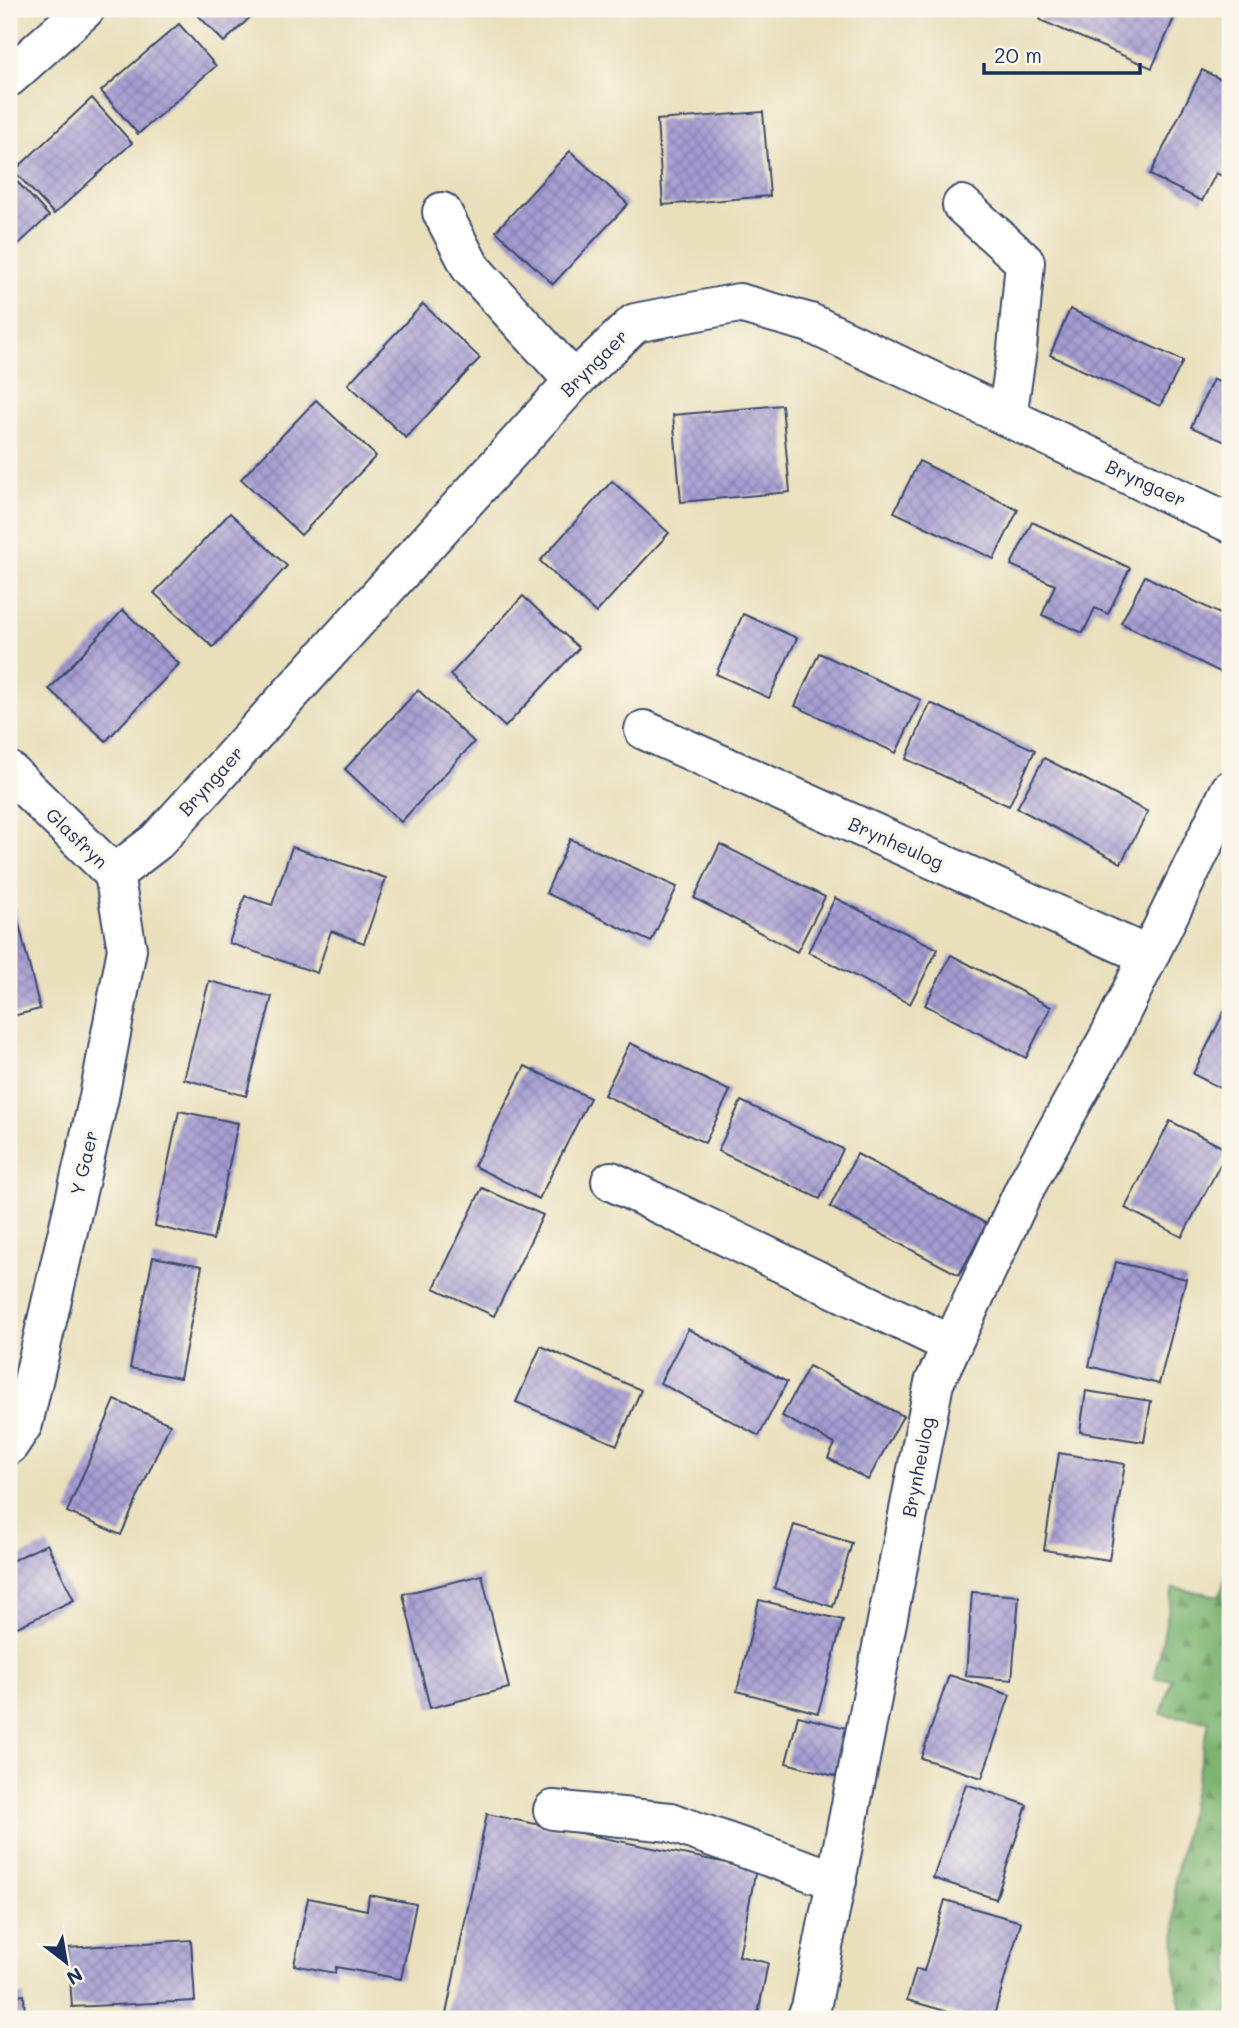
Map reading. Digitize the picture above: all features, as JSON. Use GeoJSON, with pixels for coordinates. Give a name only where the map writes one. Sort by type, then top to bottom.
{"type":"FeatureCollection","features":[{"type":"Feature","properties":{"kind":"street"},"geometry":{"type":"LineString","coordinates":[[9,77],[85,9]]}},
{"type":"Feature","properties":{"kind":"street"},"geometry":{"type":"LineString","coordinates":[[962,205],[1025,262],[1007,417]]}},
{"type":"Feature","properties":{"kind":"street"},"geometry":{"type":"LineString","coordinates":[[442,212],[471,268],[574,381]]}},
{"type":"Feature","properties":{"kind":"street","name":"Bryngaer"},"geometry":{"type":"LineString","coordinates":[[114,874],[157,841],[574,381],[635,323],[739,303],[810,323],[1230,523]]}},
{"type":"Feature","properties":{"kind":"street","name":"Brynheulog"},"geometry":{"type":"LineString","coordinates":[[644,730],[1149,956]]}},
{"type":"Feature","properties":{"kind":"street","name":"Glasfryn"},"geometry":{"type":"LineString","coordinates":[[9,771],[114,874]]}},
{"type":"Feature","properties":{"kind":"street","name":"Brynheulog"},"geometry":{"type":"LineString","coordinates":[[806,2019],[811,2008],[837,1881],[934,1383],[1026,1186],[1110,1035],[1230,790]]}},
{"type":"Feature","properties":{"kind":"street","name":"Y Gaer"},"geometry":{"type":"LineString","coordinates":[[9,1445],[23,1424],[99,1097],[127,949],[114,874]]}},
{"type":"Feature","properties":{"kind":"street"},"geometry":{"type":"LineString","coordinates":[[611,1181],[952,1345]]}},
{"type":"Feature","properties":{"kind":"street"},"geometry":{"type":"LineString","coordinates":[[553,1810],[670,1822],[837,1881]]}},
{"type":"Feature","properties":{"kind":"green space"},"geometry":{"type":"Polygon","coordinates":[[[1230,1561],[1230,2019],[1184,2019],[1176,1981],[1175,1878],[1209,1721],[1161,1714],[1172,1679],[1155,1678],[1173,1588],[1220,1596],[1230,1561]]]}},
{"type":"Feature","properties":{"kind":"building"},"geometry":{"type":"Polygon","coordinates":[[[192,9],[259,9],[224,42],[192,9]]]}},
{"type":"Feature","properties":{"kind":"building"},"geometry":{"type":"Polygon","coordinates":[[[1045,9],[1178,9],[1152,68],[1040,20],[1045,9]]]}},
{"type":"Feature","properties":{"kind":"building"},"geometry":{"type":"Polygon","coordinates":[[[179,24],[216,66],[138,134],[101,91],[179,24]]]}},
{"type":"Feature","properties":{"kind":"building"},"geometry":{"type":"Polygon","coordinates":[[[1202,70],[1230,84],[1225,95],[1230,97],[1230,180],[1216,173],[1202,201],[1150,175],[1202,70]]]}},
{"type":"Feature","properties":{"kind":"building"},"geometry":{"type":"Polygon","coordinates":[[[92,98],[132,143],[54,214],[14,171],[92,98]]]}},
{"type":"Feature","properties":{"kind":"building"},"geometry":{"type":"Polygon","coordinates":[[[763,112],[770,196],[663,205],[657,120],[763,112]]]}},
{"type":"Feature","properties":{"kind":"building"},"geometry":{"type":"Polygon","coordinates":[[[570,151],[628,204],[553,284],[496,231],[570,151]]]}},
{"type":"Feature","properties":{"kind":"building"},"geometry":{"type":"Polygon","coordinates":[[[11,175],[49,216],[9,253],[9,176],[11,175]]]}},
{"type":"Feature","properties":{"kind":"building"},"geometry":{"type":"Polygon","coordinates":[[[423,304],[480,358],[406,438],[348,384],[423,304]]]}},
{"type":"Feature","properties":{"kind":"building"},"geometry":{"type":"Polygon","coordinates":[[[1070,309],[1183,361],[1160,406],[1050,355],[1070,309]]]}},
{"type":"Feature","properties":{"kind":"building"},"geometry":{"type":"Polygon","coordinates":[[[1213,379],[1230,387],[1230,444],[1191,427],[1213,379]]]}},
{"type":"Feature","properties":{"kind":"building"},"geometry":{"type":"Polygon","coordinates":[[[316,400],[376,456],[301,535],[241,479],[316,400]]]}},
{"type":"Feature","properties":{"kind":"building"},"geometry":{"type":"Polygon","coordinates":[[[782,405],[790,492],[681,502],[673,415],[782,405]]]}},
{"type":"Feature","properties":{"kind":"building"},"geometry":{"type":"Polygon","coordinates":[[[919,461],[1018,510],[994,559],[894,512],[919,461]]]}},
{"type":"Feature","properties":{"kind":"building"},"geometry":{"type":"Polygon","coordinates":[[[612,481],[669,533],[596,613],[540,561],[612,481]]]}},
{"type":"Feature","properties":{"kind":"building"},"geometry":{"type":"Polygon","coordinates":[[[230,513],[287,566],[213,647],[154,593],[230,513]]]}},
{"type":"Feature","properties":{"kind":"building"},"geometry":{"type":"Polygon","coordinates":[[[1032,522],[1130,568],[1108,614],[1095,608],[1083,633],[1042,615],[1055,585],[1011,565],[1032,522]]]}},
{"type":"Feature","properties":{"kind":"building"},"geometry":{"type":"Polygon","coordinates":[[[1145,576],[1230,619],[1230,651],[1220,672],[1121,623],[1145,576]]]}},
{"type":"Feature","properties":{"kind":"building"},"geometry":{"type":"Polygon","coordinates":[[[523,596],[579,648],[505,727],[450,675],[523,596]]]}},
{"type":"Feature","properties":{"kind":"building"},"geometry":{"type":"Polygon","coordinates":[[[123,610],[179,664],[106,741],[49,689],[123,610]]]}},
{"type":"Feature","properties":{"kind":"building"},"geometry":{"type":"Polygon","coordinates":[[[743,614],[797,638],[769,698],[716,674],[743,614]]]}},
{"type":"Feature","properties":{"kind":"building"},"geometry":{"type":"Polygon","coordinates":[[[819,653],[921,700],[896,753],[795,706],[819,653]]]}},
{"type":"Feature","properties":{"kind":"building"},"geometry":{"type":"Polygon","coordinates":[[[418,690],[474,742],[401,822],[345,769],[418,690]]]}},
{"type":"Feature","properties":{"kind":"building"},"geometry":{"type":"Polygon","coordinates":[[[930,703],[1035,750],[1009,806],[906,759],[930,703]]]}},
{"type":"Feature","properties":{"kind":"building"},"geometry":{"type":"Polygon","coordinates":[[[1044,758],[1148,812],[1121,863],[1017,808],[1044,758]]]}},
{"type":"Feature","properties":{"kind":"building"},"geometry":{"type":"Polygon","coordinates":[[[570,839],[677,887],[651,942],[546,893],[570,839]]]}},
{"type":"Feature","properties":{"kind":"building"},"geometry":{"type":"Polygon","coordinates":[[[720,844],[825,897],[797,952],[694,898],[720,844]]]}},
{"type":"Feature","properties":{"kind":"building"},"geometry":{"type":"Polygon","coordinates":[[[292,847],[386,878],[364,943],[331,931],[317,973],[229,943],[245,896],[272,905],[292,847]]]}},
{"type":"Feature","properties":{"kind":"building"},"geometry":{"type":"Polygon","coordinates":[[[835,898],[938,949],[910,1004],[808,952],[835,898]]]}},
{"type":"Feature","properties":{"kind":"building"},"geometry":{"type":"Polygon","coordinates":[[[15,908],[40,1009],[9,1017],[9,910],[15,908]]]}},
{"type":"Feature","properties":{"kind":"building"},"geometry":{"type":"Polygon","coordinates":[[[951,955],[1051,1007],[1026,1058],[925,1005],[951,955]]]}},
{"type":"Feature","properties":{"kind":"building"},"geometry":{"type":"Polygon","coordinates":[[[209,981],[272,997],[246,1096],[184,1079],[209,981]]]}},
{"type":"Feature","properties":{"kind":"building"},"geometry":{"type":"Polygon","coordinates":[[[1230,1000],[1230,1093],[1193,1074],[1230,1000]]]}},
{"type":"Feature","properties":{"kind":"building"},"geometry":{"type":"Polygon","coordinates":[[[630,1043],[730,1091],[705,1143],[604,1095],[630,1043]]]}},
{"type":"Feature","properties":{"kind":"building"},"geometry":{"type":"Polygon","coordinates":[[[525,1066],[590,1098],[539,1199],[474,1166],[525,1066]]]}},
{"type":"Feature","properties":{"kind":"building"},"geometry":{"type":"Polygon","coordinates":[[[741,1101],[843,1149],[820,1199],[718,1151],[741,1101]]]}},
{"type":"Feature","properties":{"kind":"building"},"geometry":{"type":"Polygon","coordinates":[[[179,1111],[238,1123],[213,1240],[155,1226],[179,1111]]]}},
{"type":"Feature","properties":{"kind":"building"},"geometry":{"type":"Polygon","coordinates":[[[1170,1121],[1228,1150],[1182,1237],[1125,1208],[1170,1121]]]}},
{"type":"Feature","properties":{"kind":"building"},"geometry":{"type":"Polygon","coordinates":[[[9,1124],[15,1126],[10,1147],[9,1147],[9,1124]]]}},
{"type":"Feature","properties":{"kind":"building"},"geometry":{"type":"Polygon","coordinates":[[[857,1154],[987,1224],[959,1275],[830,1207],[857,1154]]]}},
{"type":"Feature","properties":{"kind":"building"},"geometry":{"type":"Polygon","coordinates":[[[482,1188],[543,1215],[494,1316],[434,1288],[482,1188]]]}},
{"type":"Feature","properties":{"kind":"building"},"geometry":{"type":"Polygon","coordinates":[[[153,1257],[202,1266],[180,1378],[130,1368],[153,1257]]]}},
{"type":"Feature","properties":{"kind":"building"},"geometry":{"type":"Polygon","coordinates":[[[1116,1262],[1186,1279],[1159,1384],[1089,1366],[1116,1262]]]}},
{"type":"Feature","properties":{"kind":"building"},"geometry":{"type":"Polygon","coordinates":[[[688,1329],[787,1382],[759,1436],[660,1383],[688,1329]]]}},
{"type":"Feature","properties":{"kind":"building"},"geometry":{"type":"Polygon","coordinates":[[[541,1346],[641,1390],[617,1445],[516,1402],[541,1346]]]}},
{"type":"Feature","properties":{"kind":"building"},"geometry":{"type":"Polygon","coordinates":[[[809,1366],[903,1416],[868,1480],[828,1458],[835,1444],[782,1416],[809,1366]]]}},
{"type":"Feature","properties":{"kind":"building"},"geometry":{"type":"Polygon","coordinates":[[[1086,1391],[1151,1401],[1144,1442],[1080,1432],[1086,1391]]]}},
{"type":"Feature","properties":{"kind":"building"},"geometry":{"type":"Polygon","coordinates":[[[115,1400],[170,1424],[121,1535],[67,1512],[115,1400]]]}},
{"type":"Feature","properties":{"kind":"building"},"geometry":{"type":"Polygon","coordinates":[[[1059,1453],[1125,1464],[1109,1560],[1044,1550],[1059,1453]]]}},
{"type":"Feature","properties":{"kind":"building"},"geometry":{"type":"Polygon","coordinates":[[[794,1525],[852,1543],[833,1607],[774,1588],[794,1525]]]}},
{"type":"Feature","properties":{"kind":"building"},"geometry":{"type":"Polygon","coordinates":[[[47,1544],[74,1600],[9,1631],[9,1562],[47,1544]]]}},
{"type":"Feature","properties":{"kind":"building"},"geometry":{"type":"Polygon","coordinates":[[[482,1575],[509,1688],[430,1708],[403,1594],[482,1575]]]}},
{"type":"Feature","properties":{"kind":"building"},"geometry":{"type":"Polygon","coordinates":[[[972,1592],[1019,1596],[1012,1680],[966,1676],[972,1592]]]}},
{"type":"Feature","properties":{"kind":"building"},"geometry":{"type":"Polygon","coordinates":[[[759,1600],[843,1620],[818,1713],[737,1691],[759,1600]]]}},
{"type":"Feature","properties":{"kind":"building"},"geometry":{"type":"Polygon","coordinates":[[[949,1675],[1010,1695],[982,1778],[921,1758],[949,1675]]]}},
{"type":"Feature","properties":{"kind":"building"},"geometry":{"type":"Polygon","coordinates":[[[798,1716],[854,1730],[842,1778],[786,1763],[798,1716]]]}},
{"type":"Feature","properties":{"kind":"building"},"geometry":{"type":"Polygon","coordinates":[[[966,1784],[1027,1805],[996,1899],[933,1878],[966,1784]]]}},
{"type":"Feature","properties":{"kind":"building"},"geometry":{"type":"Polygon","coordinates":[[[487,1814],[756,1869],[739,1956],[768,1963],[757,2019],[445,2019],[487,1814]]]}},
{"type":"Feature","properties":{"kind":"building"},"geometry":{"type":"Polygon","coordinates":[[[369,1895],[416,1904],[401,1979],[336,1967],[335,1973],[294,1965],[308,1898],[367,1910],[369,1895]]]}},
{"type":"Feature","properties":{"kind":"building"},"geometry":{"type":"Polygon","coordinates":[[[945,1900],[1021,1922],[993,2019],[973,2019],[907,2000],[916,1969],[924,1971],[945,1900]]]}},
{"type":"Feature","properties":{"kind":"building"},"geometry":{"type":"Polygon","coordinates":[[[191,1940],[195,2001],[72,2007],[68,1948],[191,1940]]]}},
{"type":"Feature","properties":{"kind":"building"},"geometry":{"type":"Polygon","coordinates":[[[24,1995],[25,2019],[9,2019],[9,1996],[24,1995]]]}}]}
